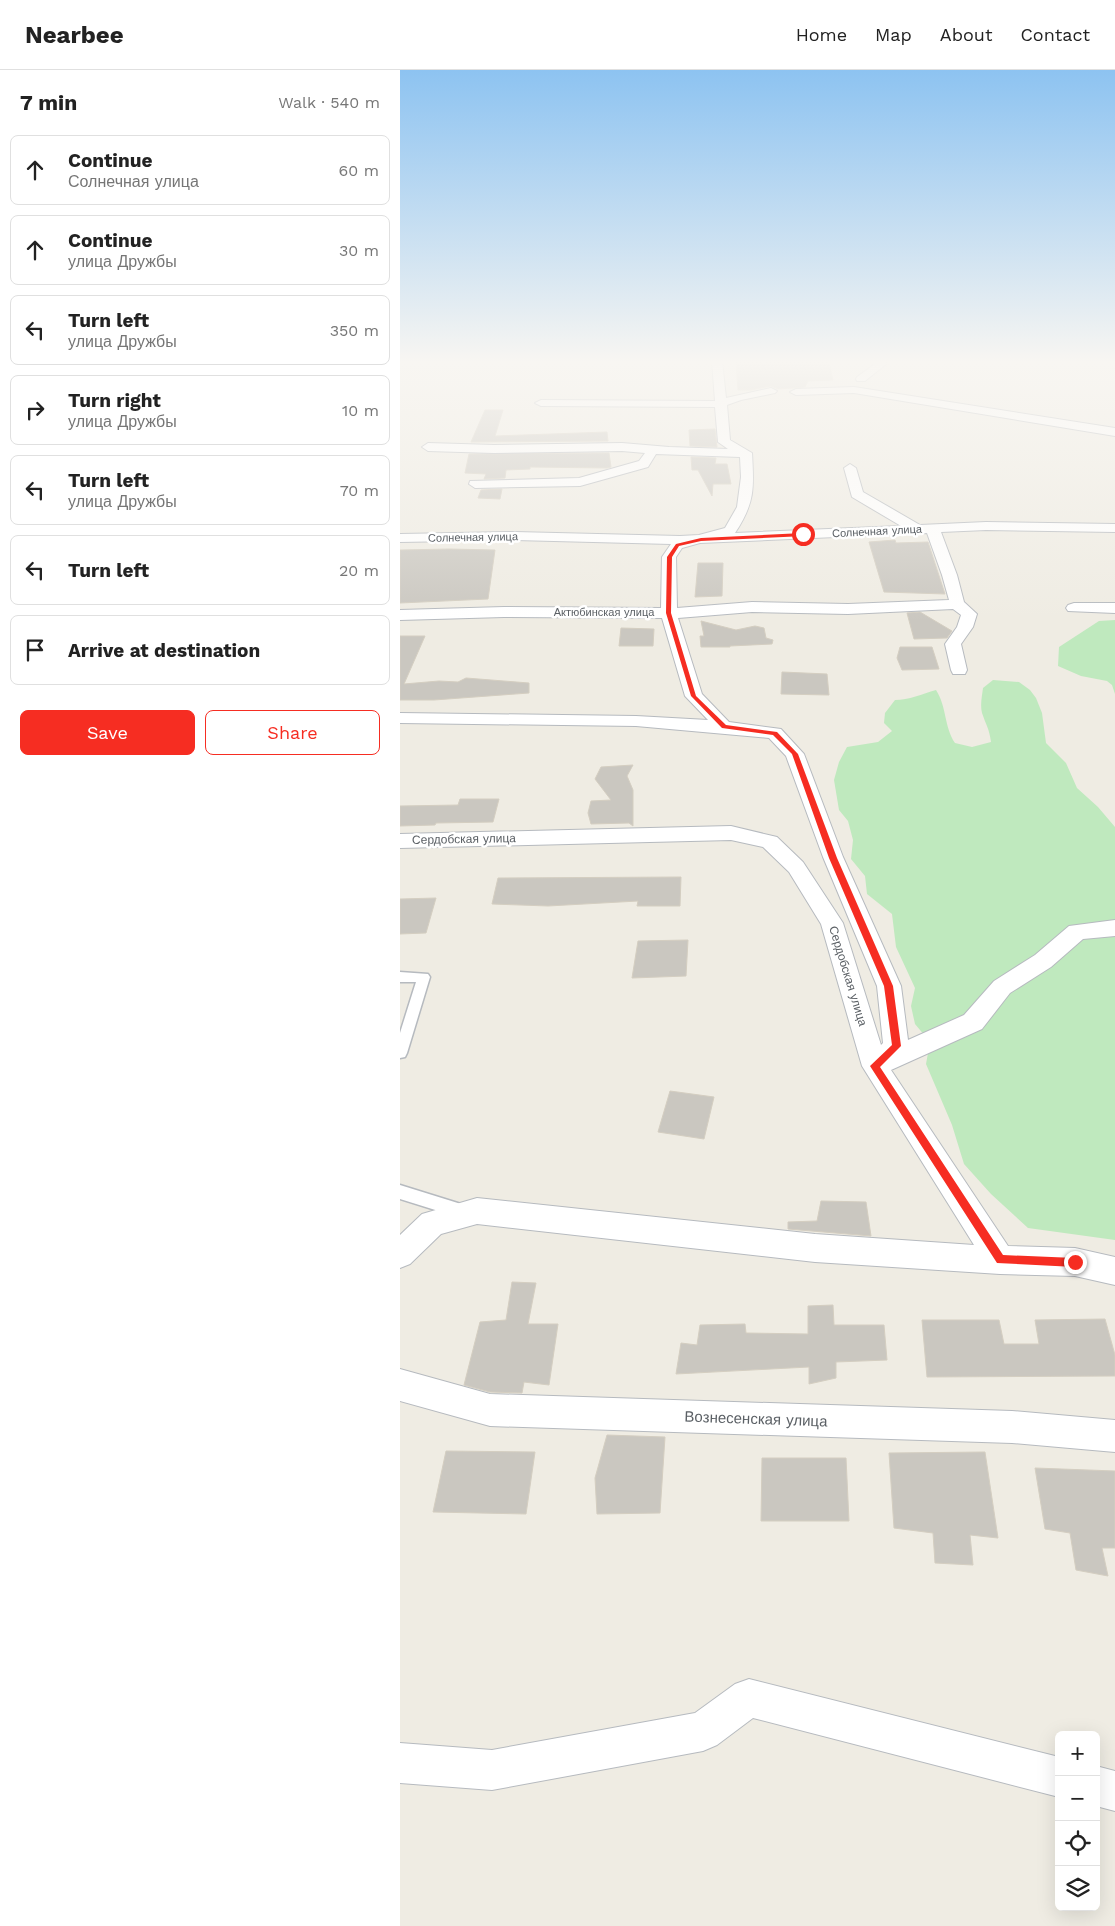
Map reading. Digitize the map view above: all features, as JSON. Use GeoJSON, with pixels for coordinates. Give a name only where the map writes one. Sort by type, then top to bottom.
{"type":"FeatureCollection","features":[{"type":"Feature","properties":{"kind":"street"},"geometry":{"type":"LineString","coordinates":[[448,448],[583,448]]}},
{"type":"Feature","properties":{"kind":"street"},"geometry":{"type":"LineString","coordinates":[[632,448],[746,453]]}},
{"type":"Feature","properties":{"kind":"street"},"geometry":{"type":"LineString","coordinates":[[735,448],[746,453]]}},
{"type":"Feature","properties":{"kind":"street"},"geometry":{"type":"LineString","coordinates":[[475,484],[580,482],[644,464],[653,449]]}},
{"type":"Feature","properties":{"kind":"street"},"geometry":{"type":"LineString","coordinates":[[724,727],[694,696],[669,613],[669,557],[677,545],[730,531],[742,510],[747,477],[746,453]]}},
{"type":"Feature","properties":{"kind":"street"},"geometry":{"type":"LineString","coordinates":[[850,468],[857,494],[916,529]]}},
{"type":"Feature","properties":{"kind":"street"},"geometry":{"type":"LineString","coordinates":[[742,510],[762,526],[803,534]]}},
{"type":"Feature","properties":{"kind":"street","name":"Солнечная улица"},"geometry":{"type":"LineString","coordinates":[[400,538],[515,536],[588,539],[701,539],[986,526],[1115,528]]}},
{"type":"Feature","properties":{"kind":"street"},"geometry":{"type":"LineString","coordinates":[[933,529],[939,550],[956,588],[957,604],[969,614],[965,627],[952,644],[959,670]]}},
{"type":"Feature","properties":{"kind":"street","name":"Актюбинская улица"},"geometry":{"type":"LineString","coordinates":[[400,615],[504,612],[686,613],[752,607],[848,609],[957,604]]}},
{"type":"Feature","properties":{"kind":"street"},"geometry":{"type":"LineString","coordinates":[[1074,608],[1115,608]]}},
{"type":"Feature","properties":{"kind":"street"},"geometry":{"type":"LineString","coordinates":[[400,718],[636,721],[724,727],[775,733],[794,754],[833,858],[888,986],[896,1046],[875,1066]]}},
{"type":"Feature","properties":{"kind":"street","name":"Сердобская улица"},"geometry":{"type":"LineString","coordinates":[[400,841],[731,832],[770,842],[796,867],[832,923],[875,1066],[1000,1260]]}},
{"type":"Feature","properties":{"kind":"street"},"geometry":{"type":"LineString","coordinates":[[875,1066],[973,1022],[1002,987],[1043,962],[1077,932],[1115,928]]}},
{"type":"Feature","properties":{"kind":"street"},"geometry":{"type":"LineString","coordinates":[[403,1248],[432,1223],[477,1211],[815,1248],[1000,1260],[1075,1262],[1115,1271]]}},
{"type":"Feature","properties":{"kind":"street","name":"Вознесенская улица"},"geometry":{"type":"LineString","coordinates":[[400,1385],[490,1410],[1012,1427],[1115,1436]]}},
{"type":"Feature","properties":{"kind":"street"},"geometry":{"type":"LineString","coordinates":[[400,1763],[492,1770],[704,1731],[749,1698],[1055,1776]]}},
{"type":"Feature","properties":{"kind":"street"},"geometry":{"type":"LineString","coordinates":[[1100,1787],[1115,1791]]}},
{"type":"Feature","properties":{"kind":"lane"},"geometry":{"type":"LineString","coordinates":[[400,977],[424,976],[400,1053]]}},
{"type":"Feature","properties":{"kind":"lane"},"geometry":{"type":"LineString","coordinates":[[400,1192],[468,1214]]}},
{"type":"Feature","properties":{"kind":"green space"},"geometry":{"type":"Polygon","coordinates":[[[1115,620],[1115,694],[1112,685],[1107,681],[1081,676],[1058,666],[1059,647],[1099,621],[1115,620]]]}},
{"type":"Feature","properties":{"kind":"green space"},"geometry":{"type":"Polygon","coordinates":[[[993,680],[1019,682],[1030,690],[1036,698],[1042,713],[1046,743],[1066,763],[1077,788],[1098,807],[1115,827],[1115,1240],[1028,1228],[991,1194],[964,1164],[952,1125],[926,1064],[930,1042],[915,1024],[911,1006],[915,988],[896,947],[892,914],[867,894],[865,876],[851,859],[853,840],[848,821],[839,810],[834,780],[839,762],[847,747],[878,742],[892,731],[884,723],[885,713],[895,700],[910,698],[936,690],[942,703],[951,737],[955,743],[972,747],[991,742],[981,704],[983,688],[993,680]]]}},
{"type":"Feature","properties":{"kind":"building"},"geometry":{"type":"Polygon","coordinates":[[[609,453],[611,467],[607,468],[530,467],[530,469],[506,470],[505,478],[484,479],[486,474],[465,473],[469,454],[609,453]]]}},
{"type":"Feature","properties":{"kind":"building"},"geometry":{"type":"Polygon","coordinates":[[[691,457],[716,458],[715,464],[727,464],[731,484],[713,484],[712,496],[698,470],[692,470],[691,457]]]}},
{"type":"Feature","properties":{"kind":"building"},"geometry":{"type":"Polygon","coordinates":[[[502,489],[500,499],[478,498],[481,490],[502,489]]]}},
{"type":"Feature","properties":{"kind":"building"},"geometry":{"type":"Polygon","coordinates":[[[895,540],[896,543],[928,542],[945,594],[884,592],[869,542],[895,540]]]}},
{"type":"Feature","properties":{"kind":"building"},"geometry":{"type":"Polygon","coordinates":[[[400,550],[495,550],[488,599],[400,603],[400,550]]]}},
{"type":"Feature","properties":{"kind":"building"},"geometry":{"type":"Polygon","coordinates":[[[698,563],[723,563],[722,596],[695,597],[698,563]]]}},
{"type":"Feature","properties":{"kind":"building"},"geometry":{"type":"Polygon","coordinates":[[[920,612],[952,631],[947,638],[914,639],[907,613],[920,612]]]}},
{"type":"Feature","properties":{"kind":"building"},"geometry":{"type":"Polygon","coordinates":[[[701,621],[736,630],[755,626],[764,628],[766,638],[773,640],[772,644],[701,647],[700,636],[704,636],[701,621]]]}},
{"type":"Feature","properties":{"kind":"building"},"geometry":{"type":"Polygon","coordinates":[[[621,628],[654,629],[653,646],[619,646],[621,628]]]}},
{"type":"Feature","properties":{"kind":"building"},"geometry":{"type":"Polygon","coordinates":[[[400,636],[425,636],[404,684],[439,681],[458,682],[466,678],[529,683],[529,693],[434,700],[400,700],[400,636]]]}},
{"type":"Feature","properties":{"kind":"building"},"geometry":{"type":"Polygon","coordinates":[[[900,647],[932,647],[939,669],[902,670],[897,658],[900,647]]]}},
{"type":"Feature","properties":{"kind":"building"},"geometry":{"type":"Polygon","coordinates":[[[782,672],[827,674],[829,695],[781,694],[782,672]]]}},
{"type":"Feature","properties":{"kind":"building"},"geometry":{"type":"Polygon","coordinates":[[[633,765],[627,776],[633,790],[633,826],[629,823],[591,824],[588,813],[591,801],[611,800],[595,779],[601,767],[633,765]]]}},
{"type":"Feature","properties":{"kind":"building"},"geometry":{"type":"Polygon","coordinates":[[[460,799],[499,799],[493,822],[400,826],[400,806],[458,805],[460,799]]]}},
{"type":"Feature","properties":{"kind":"building"},"geometry":{"type":"Polygon","coordinates":[[[681,877],[680,906],[637,906],[638,901],[548,906],[492,904],[498,878],[681,877]]]}},
{"type":"Feature","properties":{"kind":"building"},"geometry":{"type":"Polygon","coordinates":[[[436,898],[426,933],[400,934],[400,899],[436,898]]]}},
{"type":"Feature","properties":{"kind":"building"},"geometry":{"type":"Polygon","coordinates":[[[688,940],[686,976],[632,978],[638,941],[688,940]]]}},
{"type":"Feature","properties":{"kind":"building"},"geometry":{"type":"Polygon","coordinates":[[[670,1091],[714,1097],[704,1139],[658,1132],[670,1091]]]}},
{"type":"Feature","properties":{"kind":"building"},"geometry":{"type":"Polygon","coordinates":[[[821,1201],[866,1202],[871,1236],[788,1229],[788,1222],[817,1221],[821,1201]]]}},
{"type":"Feature","properties":{"kind":"building"},"geometry":{"type":"Polygon","coordinates":[[[512,1282],[536,1283],[528,1324],[558,1324],[549,1385],[524,1382],[522,1393],[490,1392],[464,1385],[480,1322],[506,1320],[512,1282]]]}},
{"type":"Feature","properties":{"kind":"building"},"geometry":{"type":"Polygon","coordinates":[[[833,1305],[834,1325],[884,1325],[887,1360],[836,1362],[836,1378],[809,1384],[809,1367],[676,1374],[681,1343],[697,1345],[700,1325],[745,1324],[746,1333],[808,1334],[808,1306],[833,1305]]]}},
{"type":"Feature","properties":{"kind":"building"},"geometry":{"type":"Polygon","coordinates":[[[1105,1319],[1115,1355],[1115,1376],[927,1377],[922,1320],[999,1320],[1004,1344],[1039,1344],[1035,1320],[1105,1319]]]}},
{"type":"Feature","properties":{"kind":"building"},"geometry":{"type":"Polygon","coordinates":[[[607,1435],[665,1437],[660,1513],[597,1514],[595,1478],[607,1435]]]}},
{"type":"Feature","properties":{"kind":"building"},"geometry":{"type":"Polygon","coordinates":[[[446,1451],[535,1452],[526,1514],[433,1512],[446,1451]]]}},
{"type":"Feature","properties":{"kind":"building"},"geometry":{"type":"Polygon","coordinates":[[[985,1452],[998,1538],[970,1535],[973,1565],[935,1563],[933,1533],[894,1528],[889,1453],[985,1452]]]}},
{"type":"Feature","properties":{"kind":"building"},"geometry":{"type":"Polygon","coordinates":[[[762,1458],[846,1458],[849,1521],[761,1521],[762,1458]]]}},
{"type":"Feature","properties":{"kind":"building"},"geometry":{"type":"Polygon","coordinates":[[[1035,1468],[1115,1471],[1115,1548],[1102,1548],[1108,1576],[1076,1570],[1070,1533],[1045,1529],[1035,1468]]]}},
{"type":"Feature","properties":{"kind":"route"},"geometry":{"type":"LineString","coordinates":[[803,534],[701,539],[677,545],[669,557],[669,613],[694,696],[724,727],[775,733],[794,754],[833,858],[888,986],[896,1046],[875,1066],[1000,1260],[1075,1262]]}}]}
